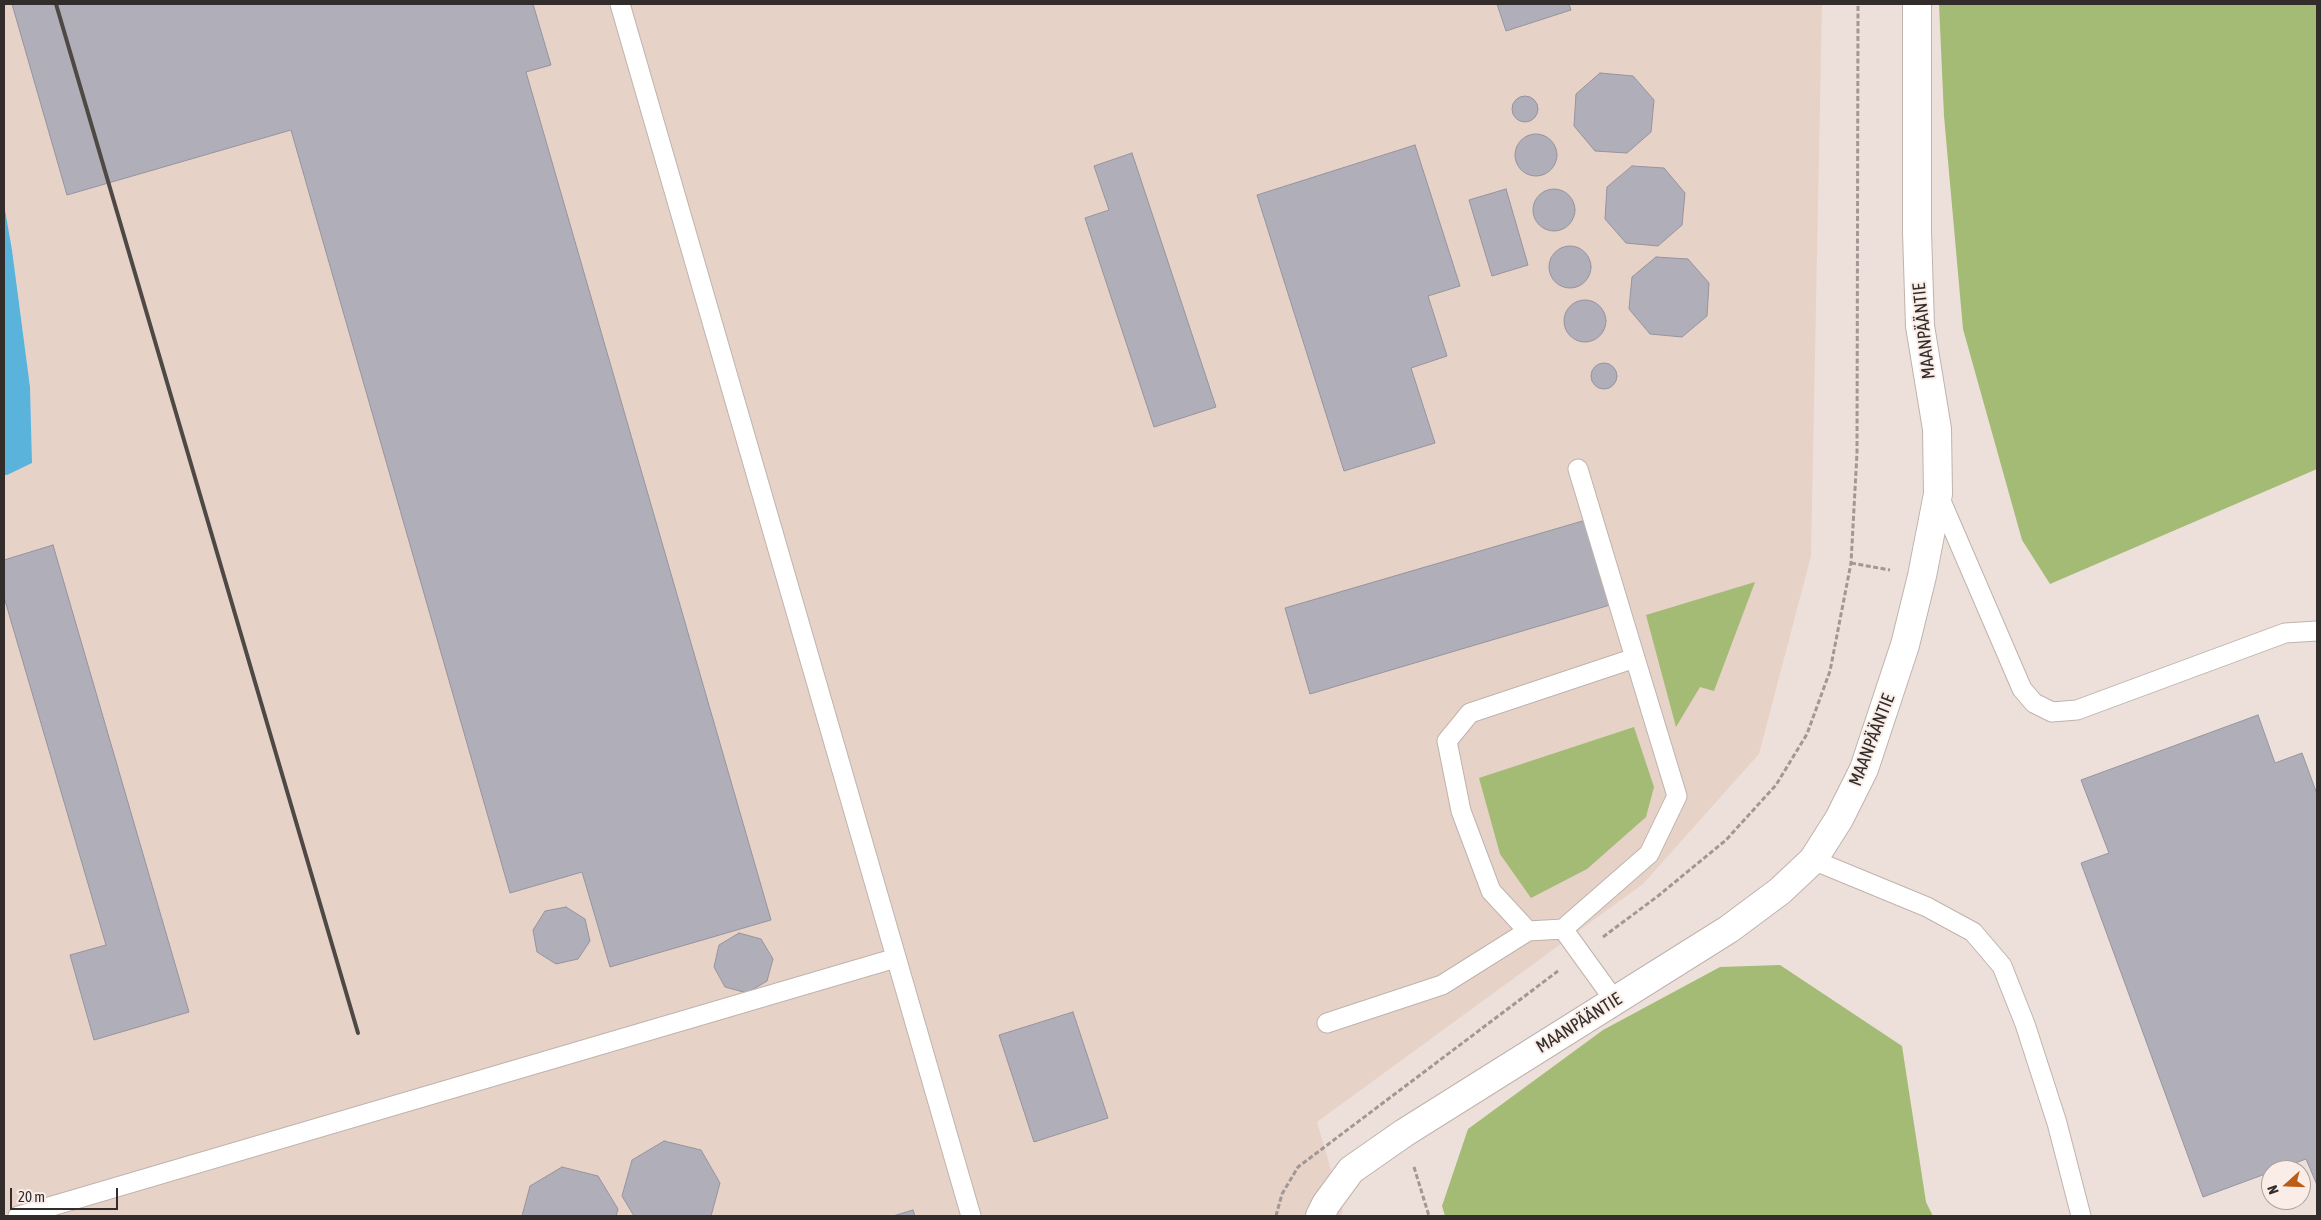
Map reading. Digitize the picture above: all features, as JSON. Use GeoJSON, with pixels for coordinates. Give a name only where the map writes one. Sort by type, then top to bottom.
{"type":"FeatureCollection","features":[{"type":"Feature","properties":{"kind":"street","name":"MAANPÄÄNTIE"},"geometry":{"type":"LineString","coordinates":[[1320,1216],[1326,1204],[1351,1170],[1404,1134],[1729,929],[1780,891],[1813,860],[1839,819],[1864,769],[1905,645],[1922,576],[1938,494],[1938,429],[1920,326],[1916,203],[1917,4]]}},
{"type":"Feature","properties":{"kind":"lane"},"geometry":{"type":"LineString","coordinates":[[620,4],[683,216],[971,1216]]}},
{"type":"Feature","properties":{"kind":"lane"},"geometry":{"type":"LineString","coordinates":[[1327,1023],[1442,985],[1528,931],[1562,929],[1649,854],[1677,796],[1578,469]]}},
{"type":"Feature","properties":{"kind":"lane"},"geometry":{"type":"LineString","coordinates":[[1938,494],[2022,689],[2034,703],[2052,712],[2076,710],[2285,633],[2317,631]]}},
{"type":"Feature","properties":{"kind":"lane"},"geometry":{"type":"LineString","coordinates":[[1528,931],[1492,891],[1461,811],[1447,741],[1470,713],[1634,658]]}},
{"type":"Feature","properties":{"kind":"lane"},"geometry":{"type":"LineString","coordinates":[[1813,860],[1927,907],[1973,932],[2002,966],[2025,1024],[2057,1122],[2081,1216]]}},
{"type":"Feature","properties":{"kind":"lane"},"geometry":{"type":"LineString","coordinates":[[1562,929],[1615,1001]]}},
{"type":"Feature","properties":{"kind":"lane"},"geometry":{"type":"LineString","coordinates":[[18,1216],[896,958]]}},
{"type":"Feature","properties":{"kind":"path"},"geometry":{"type":"LineString","coordinates":[[1276,1216],[1282,1194],[1298,1167],[1340,1133],[1463,1044],[1658,896],[1726,840],[1776,785],[1807,734],[1830,671],[1851,563],[1857,453],[1858,4]]}},
{"type":"Feature","properties":{"kind":"path"},"geometry":{"type":"LineString","coordinates":[[1851,563],[1922,576]]}},
{"type":"Feature","properties":{"kind":"path"},"geometry":{"type":"LineString","coordinates":[[1404,1134],[1429,1216]]}},
{"type":"Feature","properties":{"kind":"shaded area"},"geometry":{"type":"Polygon","coordinates":[[[4,4],[1822,4],[1811,556],[1759,754],[1643,884],[1317,1122],[1343,1211],[1341,1216],[4,1216],[4,475],[32,462],[30,387],[4,204],[4,4]]]}},
{"type":"Feature","properties":{"kind":"green space"},"geometry":{"type":"Polygon","coordinates":[[[1939,4],[2317,4],[2317,469],[2050,584],[2022,540],[1963,329],[1944,116],[1939,4]]]}},
{"type":"Feature","properties":{"kind":"green space"},"geometry":{"type":"Polygon","coordinates":[[[1755,582],[1714,691],[1700,687],[1676,727],[1646,615],[1755,582]]]}},
{"type":"Feature","properties":{"kind":"green space"},"geometry":{"type":"Polygon","coordinates":[[[1634,727],[1654,787],[1646,817],[1587,869],[1531,898],[1500,854],[1479,778],[1634,727]]]}},
{"type":"Feature","properties":{"kind":"green space"},"geometry":{"type":"Polygon","coordinates":[[[1780,965],[1902,1046],[1926,1202],[1933,1216],[1445,1216],[1442,1206],[1468,1129],[1603,1030],[1720,967],[1780,965]]]}},
{"type":"Feature","properties":{"kind":"water"},"geometry":{"type":"Polygon","coordinates":[[[4,204],[30,387],[32,463],[7,475],[4,475],[4,204]]]}},
{"type":"Feature","properties":{"kind":"building"},"geometry":{"type":"Polygon","coordinates":[[[12,4],[533,4],[551,65],[526,72],[771,920],[610,967],[582,872],[510,893],[291,130],[67,195],[12,4]]]}},
{"type":"Feature","properties":{"kind":"building"},"geometry":{"type":"Polygon","coordinates":[[[1497,4],[1569,4],[1571,10],[1506,31],[1497,4]]]}},
{"type":"Feature","properties":{"kind":"building"},"geometry":{"type":"Polygon","coordinates":[[[1600,73],[1633,76],[1654,100],[1651,132],[1627,153],[1595,151],[1574,126],[1576,94],[1600,73]]]}},
{"type":"Feature","properties":{"kind":"building"},"geometry":{"type":"Polygon","coordinates":[[[1525,96],[1534,100],[1538,109],[1534,118],[1525,122],[1516,118],[1512,109],[1516,100],[1525,96]]]}},
{"type":"Feature","properties":{"kind":"building"},"geometry":{"type":"Polygon","coordinates":[[[1540,134],[1548,137],[1554,143],[1557,155],[1554,167],[1548,173],[1532,176],[1524,173],[1518,167],[1515,151],[1518,143],[1524,137],[1540,134]]]}},
{"type":"Feature","properties":{"kind":"building"},"geometry":{"type":"Polygon","coordinates":[[[1415,145],[1460,286],[1428,296],[1447,356],[1411,368],[1435,443],[1344,471],[1257,195],[1415,145]]]}},
{"type":"Feature","properties":{"kind":"building"},"geometry":{"type":"Polygon","coordinates":[[[1132,153],[1216,407],[1154,427],[1085,218],[1109,210],[1094,166],[1132,153]]]}},
{"type":"Feature","properties":{"kind":"building"},"geometry":{"type":"Polygon","coordinates":[[[1632,166],[1664,168],[1685,193],[1682,225],[1658,246],[1626,243],[1605,219],[1607,187],[1632,166]]]}},
{"type":"Feature","properties":{"kind":"building"},"geometry":{"type":"Polygon","coordinates":[[[1506,189],[1528,265],[1492,276],[1469,200],[1506,189]]]}},
{"type":"Feature","properties":{"kind":"building"},"geometry":{"type":"Polygon","coordinates":[[[1558,189],[1566,192],[1572,198],[1575,210],[1572,222],[1566,228],[1550,231],[1542,228],[1536,222],[1533,206],[1536,198],[1542,192],[1558,189]]]}},
{"type":"Feature","properties":{"kind":"building"},"geometry":{"type":"Polygon","coordinates":[[[1574,246],[1582,249],[1588,255],[1591,267],[1588,279],[1582,285],[1566,288],[1558,285],[1552,279],[1549,263],[1552,255],[1558,249],[1574,246]]]}},
{"type":"Feature","properties":{"kind":"building"},"geometry":{"type":"Polygon","coordinates":[[[1656,257],[1688,259],[1709,283],[1707,316],[1682,337],[1650,334],[1629,309],[1632,277],[1656,257]]]}},
{"type":"Feature","properties":{"kind":"building"},"geometry":{"type":"Polygon","coordinates":[[[1589,300],[1597,303],[1603,309],[1606,321],[1603,333],[1597,339],[1581,342],[1573,339],[1567,333],[1564,317],[1567,309],[1573,303],[1589,300]]]}},
{"type":"Feature","properties":{"kind":"building"},"geometry":{"type":"Polygon","coordinates":[[[1604,363],[1613,367],[1617,376],[1613,385],[1604,389],[1595,385],[1591,376],[1595,367],[1604,363]]]}},
{"type":"Feature","properties":{"kind":"building"},"geometry":{"type":"Polygon","coordinates":[[[1586,520],[1610,605],[1310,694],[1285,608],[1586,520]]]}},
{"type":"Feature","properties":{"kind":"building"},"geometry":{"type":"Polygon","coordinates":[[[53,545],[189,1012],[94,1040],[70,955],[106,945],[4,597],[4,560],[53,545]]]}},
{"type":"Feature","properties":{"kind":"building"},"geometry":{"type":"Polygon","coordinates":[[[2258,715],[2275,763],[2302,753],[2317,794],[2317,1185],[2311,1171],[2311,1160],[2261,1160],[2261,1176],[2203,1197],[2081,863],[2109,853],[2081,780],[2258,715]]]}},
{"type":"Feature","properties":{"kind":"building"},"geometry":{"type":"Polygon","coordinates":[[[566,907],[585,919],[590,941],[578,959],[556,964],[537,952],[533,930],[545,911],[566,907]]]}},
{"type":"Feature","properties":{"kind":"building"},"geometry":{"type":"Polygon","coordinates":[[[739,933],[761,939],[773,959],[767,981],[747,993],[725,987],[714,967],[719,945],[739,933]]]}},
{"type":"Feature","properties":{"kind":"building"},"geometry":{"type":"Polygon","coordinates":[[[1073,1012],[1108,1118],[1034,1142],[999,1035],[1073,1012]]]}},
{"type":"Feature","properties":{"kind":"building"},"geometry":{"type":"Polygon","coordinates":[[[664,1141],[701,1150],[720,1183],[711,1216],[634,1216],[622,1196],[632,1160],[664,1141]]]}},
{"type":"Feature","properties":{"kind":"building"},"geometry":{"type":"Polygon","coordinates":[[[562,1167],[598,1176],[618,1209],[616,1216],[522,1216],[530,1186],[562,1167]]]}},
{"type":"Feature","properties":{"kind":"building"},"geometry":{"type":"Polygon","coordinates":[[[913,1210],[915,1216],[893,1216],[913,1210]]]}},
{"type":"Feature","properties":{"kind":"railway"},"geometry":{"type":"LineString","coordinates":[[56,4],[358,1033]]}}]}
